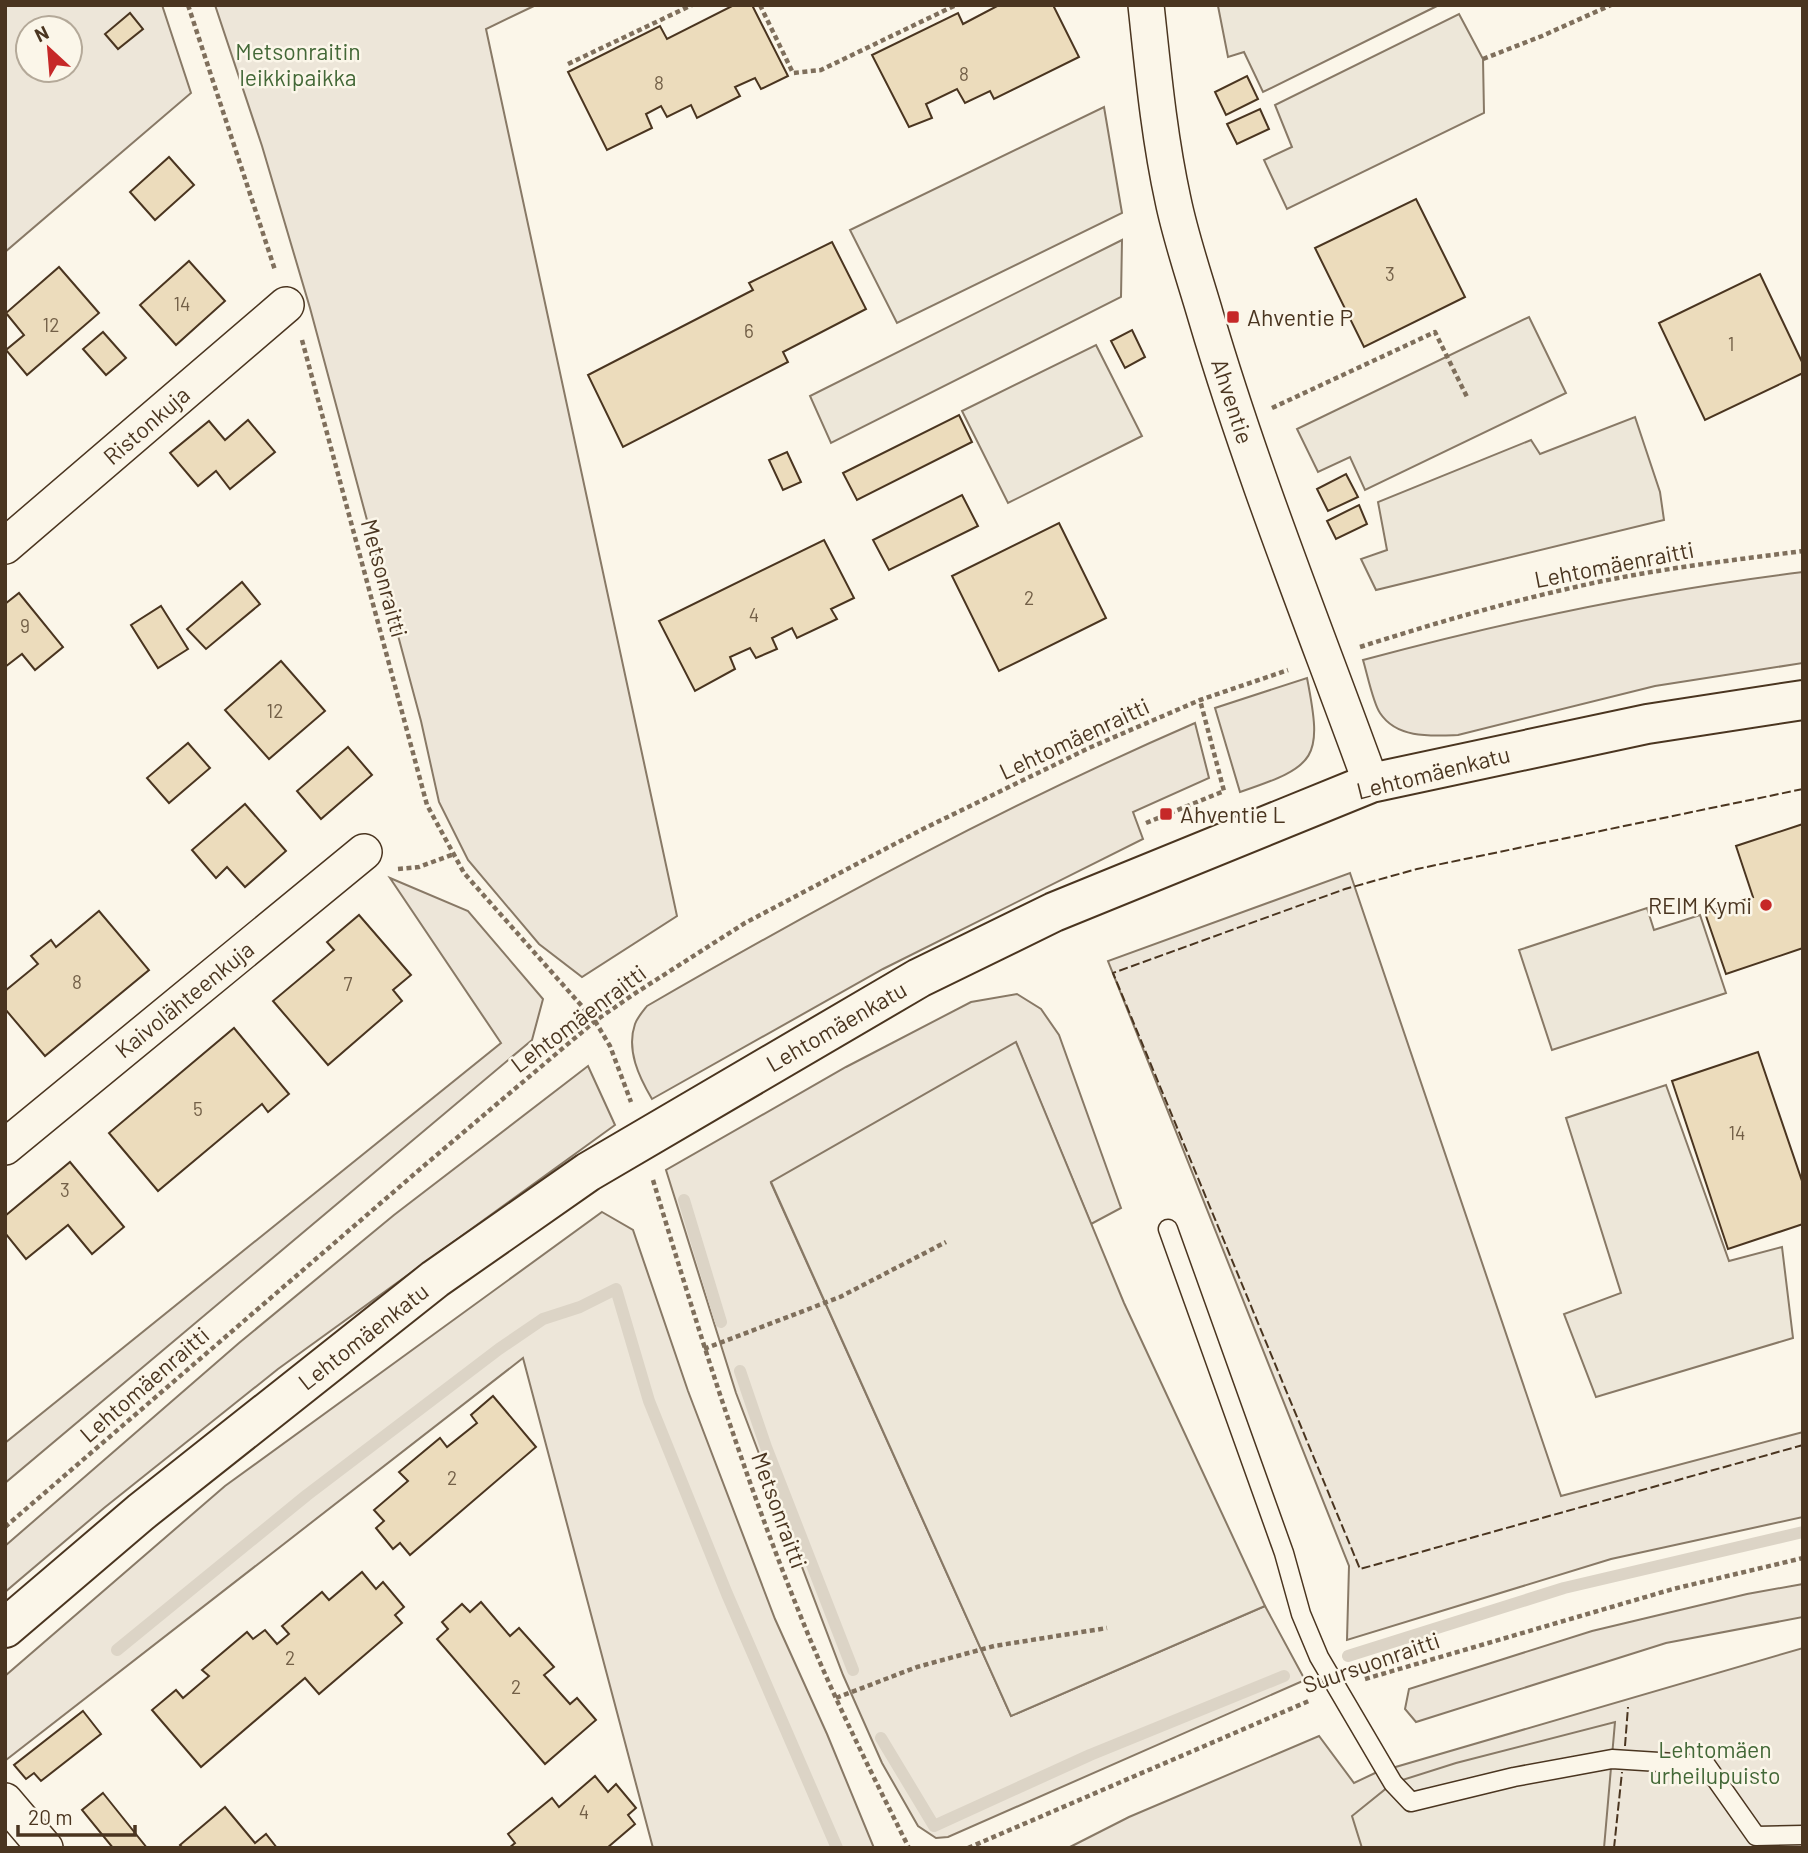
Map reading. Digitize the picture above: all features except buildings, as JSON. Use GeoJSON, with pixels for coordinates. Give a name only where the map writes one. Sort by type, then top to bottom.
{"type":"FeatureCollection","features":[{"type":"Feature","properties":{"kind":"street","name":"Ahventie"},"geometry":{"type":"LineString","coordinates":[[1146,5],[1155,97],[1173,201],[1194,277],[1265,498],[1371,783]]}},
{"type":"Feature","properties":{"kind":"street","name":"Ristonkuja"},"geometry":{"type":"LineString","coordinates":[[5,546],[286,305]]}},
{"type":"Feature","properties":{"kind":"street","name":"Lehtomäenkatu"},"geometry":{"type":"LineString","coordinates":[[5,1628],[141,1512],[435,1279],[588,1172],[919,978],[1054,912],[1371,783],[1647,724],[1803,700]]}},
{"type":"Feature","properties":{"kind":"street","name":"Kaivolähteenkuja"},"geometry":{"type":"LineString","coordinates":[[5,1147],[364,852]]}},
{"type":"Feature","properties":{"kind":"street"},"geometry":{"type":"LineString","coordinates":[[5,1801],[45,1848]]}},
{"type":"Feature","properties":{"kind":"lane"},"geometry":{"type":"LineString","coordinates":[[1168,1229],[1284,1553],[1301,1614],[1319,1657],[1394,1783],[1411,1802],[1514,1777],[1612,1759],[1706,1765],[1756,1836],[1803,1835]]}},
{"type":"Feature","properties":{"kind":"path","name":"Metsonraitti"},"geometry":{"type":"LineString","coordinates":[[188,5],[286,305],[302,338],[427,805],[464,873],[595,1021],[610,1046],[635,1112]]}},
{"type":"Feature","properties":{"kind":"path"},"geometry":{"type":"LineString","coordinates":[[568,64],[692,5]]}},
{"type":"Feature","properties":{"kind":"path"},"geometry":{"type":"LineString","coordinates":[[760,5],[793,73],[821,70],[956,5]]}},
{"type":"Feature","properties":{"kind":"path"},"geometry":{"type":"LineString","coordinates":[[1483,59],[1611,5]]}},
{"type":"Feature","properties":{"kind":"path"},"geometry":{"type":"LineString","coordinates":[[1262,413],[1435,332],[1468,399]]}},
{"type":"Feature","properties":{"kind":"path","name":"Lehtomäenraitti"},"geometry":{"type":"LineString","coordinates":[[1354,648],[1421,627],[1572,587],[1803,551]]}},
{"type":"Feature","properties":{"kind":"path","name":"Lehtomäenraitti"},"geometry":{"type":"LineString","coordinates":[[5,1527],[595,1021],[745,923],[994,794],[1089,748],[1200,700],[1293,669]]}},
{"type":"Feature","properties":{"kind":"path"},"geometry":{"type":"LineString","coordinates":[[1146,823],[1224,791],[1200,700]]}},
{"type":"Feature","properties":{"kind":"path"},"geometry":{"type":"LineString","coordinates":[[364,852],[395,870],[419,867],[454,854]]}},
{"type":"Feature","properties":{"kind":"path","name":"Metsonraitti"},"geometry":{"type":"LineString","coordinates":[[651,1172],[704,1349],[799,1613],[836,1698],[909,1848]]}},
{"type":"Feature","properties":{"kind":"path"},"geometry":{"type":"LineString","coordinates":[[704,1349],[840,1297],[946,1242]]}},
{"type":"Feature","properties":{"kind":"path","name":"Suursuonraitti"},"geometry":{"type":"LineString","coordinates":[[968,1848],[1337,1689],[1384,1672],[1673,1589],[1803,1558]]}},
{"type":"Feature","properties":{"kind":"path"},"geometry":{"type":"LineString","coordinates":[[836,1698],[917,1667],[994,1646],[1107,1628]]}},
{"type":"Feature","properties":{"kind":"green space"},"geometry":{"type":"Polygon","coordinates":[[[5,5],[162,5],[191,93],[5,252],[5,5]]]}},
{"type":"Feature","properties":{"kind":"green space","name":"Metsonraitin leikkipaikka"},"geometry":{"type":"Polygon","coordinates":[[[215,5],[536,5],[486,29],[677,916],[582,977],[539,944],[468,860],[439,802],[421,721],[310,308],[262,146],[215,5]]]}},
{"type":"Feature","properties":{"kind":"green space"},"geometry":{"type":"Polygon","coordinates":[[[1803,572],[1803,663],[1655,686],[1458,735],[1437,736],[1405,732],[1387,721],[1375,702],[1363,660],[1472,632],[1637,597],[1803,572]]]}},
{"type":"Feature","properties":{"kind":"green space"},"geometry":{"type":"Polygon","coordinates":[[[1307,678],[1314,726],[1313,743],[1308,756],[1285,775],[1240,792],[1215,708],[1307,678]]]}},
{"type":"Feature","properties":{"kind":"green space"},"geometry":{"type":"Polygon","coordinates":[[[1195,723],[1209,778],[1133,812],[1143,839],[883,969],[652,1099],[639,1072],[632,1044],[635,1024],[647,1006],[781,930],[985,821],[1195,723]]]}},
{"type":"Feature","properties":{"kind":"green space"},"geometry":{"type":"Polygon","coordinates":[[[1350,873],[1561,1496],[1803,1432],[1803,1517],[1611,1559],[1347,1640],[1349,1566],[1108,961],[1350,873]]]}},
{"type":"Feature","properties":{"kind":"green space"},"geometry":{"type":"Polygon","coordinates":[[[390,878],[468,911],[543,999],[532,1040],[5,1483],[5,1443],[501,1043],[390,878]]]}},
{"type":"Feature","properties":{"kind":"green space"},"geometry":{"type":"Polygon","coordinates":[[[1017,994],[1041,1009],[1059,1035],[1121,1208],[1091,1224],[1016,1043],[771,1183],[1011,1716],[1265,1606],[1305,1680],[948,1837],[936,1838],[918,1826],[882,1763],[843,1675],[736,1393],[666,1170],[846,1067],[971,1002],[1017,994]]]}},
{"type":"Feature","properties":{"kind":"green space"},"geometry":{"type":"Polygon","coordinates":[[[588,1066],[615,1125],[278,1369],[104,1508],[5,1592],[5,1546],[239,1343],[394,1215],[588,1066]]]}},
{"type":"Feature","properties":{"kind":"green space"},"geometry":{"type":"Polygon","coordinates":[[[602,1212],[633,1230],[688,1391],[775,1619],[874,1848],[653,1848],[523,1358],[6,1760],[5,1676],[225,1486],[602,1212]]]}},
{"type":"Feature","properties":{"kind":"green space"},"geometry":{"type":"Polygon","coordinates":[[[1803,1584],[1803,1617],[1666,1643],[1416,1722],[1405,1709],[1409,1689],[1592,1631],[1747,1594],[1803,1584]]]}},
{"type":"Feature","properties":{"kind":"green space","name":"Lehtomäen urheilupuisto"},"geometry":{"type":"Polygon","coordinates":[[[1803,1648],[1803,1848],[1068,1848],[1129,1817],[1319,1736],[1354,1783],[1375,1773],[1803,1648]]]}},
{"type":"Feature","properties":{"kind":"shaded area"},"geometry":{"type":"Polygon","coordinates":[[[1439,5],[1263,92],[1244,52],[1228,57],[1218,6],[1439,5]]]}},
{"type":"Feature","properties":{"kind":"shaded area"},"geometry":{"type":"Polygon","coordinates":[[[1459,14],[1483,59],[1484,113],[1287,209],[1264,160],[1292,147],[1275,105],[1459,14]]]}},
{"type":"Feature","properties":{"kind":"shaded area"},"geometry":{"type":"Polygon","coordinates":[[[1104,107],[1122,213],[897,323],[850,230],[1104,107]]]}},
{"type":"Feature","properties":{"kind":"shaded area"},"geometry":{"type":"Polygon","coordinates":[[[1122,240],[1121,297],[831,443],[810,396],[1122,240]]]}},
{"type":"Feature","properties":{"kind":"shaded area"},"geometry":{"type":"Polygon","coordinates":[[[1529,317],[1566,393],[1365,490],[1350,457],[1318,472],[1297,429],[1529,317]]]}},
{"type":"Feature","properties":{"kind":"shaded area"},"geometry":{"type":"Polygon","coordinates":[[[1096,345],[1142,436],[1008,503],[962,411],[1096,345]]]}},
{"type":"Feature","properties":{"kind":"shaded area"},"geometry":{"type":"Polygon","coordinates":[[[1635,417],[1660,492],[1664,520],[1376,590],[1361,559],[1387,550],[1378,502],[1531,440],[1540,454],[1635,417]]]}},
{"type":"Feature","properties":{"kind":"shaded area"},"geometry":{"type":"Polygon","coordinates":[[[1647,908],[1654,930],[1700,915],[1726,993],[1552,1050],[1519,950],[1647,908]]]}},
{"type":"Feature","properties":{"kind":"shaded area"},"geometry":{"type":"Polygon","coordinates":[[[1016,1042],[1124,1303],[1265,1606],[1011,1716],[771,1182],[1016,1042]]]}},
{"type":"Feature","properties":{"kind":"shaded area"},"geometry":{"type":"Polygon","coordinates":[[[1666,1085],[1729,1261],[1782,1247],[1793,1338],[1596,1397],[1564,1314],[1621,1293],[1566,1118],[1666,1085]]]}},
{"type":"Feature","properties":{"kind":"shaded area"},"geometry":{"type":"Polygon","coordinates":[[[1615,1722],[1604,1848],[1362,1848],[1352,1816],[1393,1783],[1456,1763],[1615,1722]]]}},
{"type":"Feature","properties":{"kind":"waterway"},"geometry":{"type":"LineString","coordinates":[[684,1200],[721,1322]]}},
{"type":"Feature","properties":{"kind":"waterway"},"geometry":{"type":"LineString","coordinates":[[117,1650],[307,1495],[499,1349],[543,1319],[580,1307],[616,1289],[649,1401],[727,1594],[837,1848]]}},
{"type":"Feature","properties":{"kind":"waterway"},"geometry":{"type":"LineString","coordinates":[[740,1371],[766,1447],[853,1670]]}},
{"type":"Feature","properties":{"kind":"waterway"},"geometry":{"type":"LineString","coordinates":[[1348,1656],[1564,1588],[1803,1532]]}},
{"type":"Feature","properties":{"kind":"waterway"},"geometry":{"type":"LineString","coordinates":[[881,1738],[934,1826],[1090,1755],[1284,1676]]}},
{"type":"Feature","properties":{"kind":"fence"},"geometry":{"type":"LineString","coordinates":[[1803,789],[1417,869],[1345,889],[1113,973],[1360,1569],[1803,1445]]}},
{"type":"Feature","properties":{"kind":"fence"},"geometry":{"type":"LineString","coordinates":[[1625,1746],[1628,1707]]}},
{"type":"Feature","properties":{"kind":"fence"},"geometry":{"type":"LineString","coordinates":[[1614,1848],[1622,1772]]}},
{"type":"Feature","properties":{"kind":"place","name":"Ahventie P"},"geometry":{"type":"Point","coordinates":[1233,317]}},
{"type":"Feature","properties":{"kind":"place","name":"Ahventie L"},"geometry":{"type":"Point","coordinates":[1166,814]}},
{"type":"Feature","properties":{"kind":"place","name":"REIM Kymi"},"geometry":{"type":"Point","coordinates":[1766,905]}}]}
